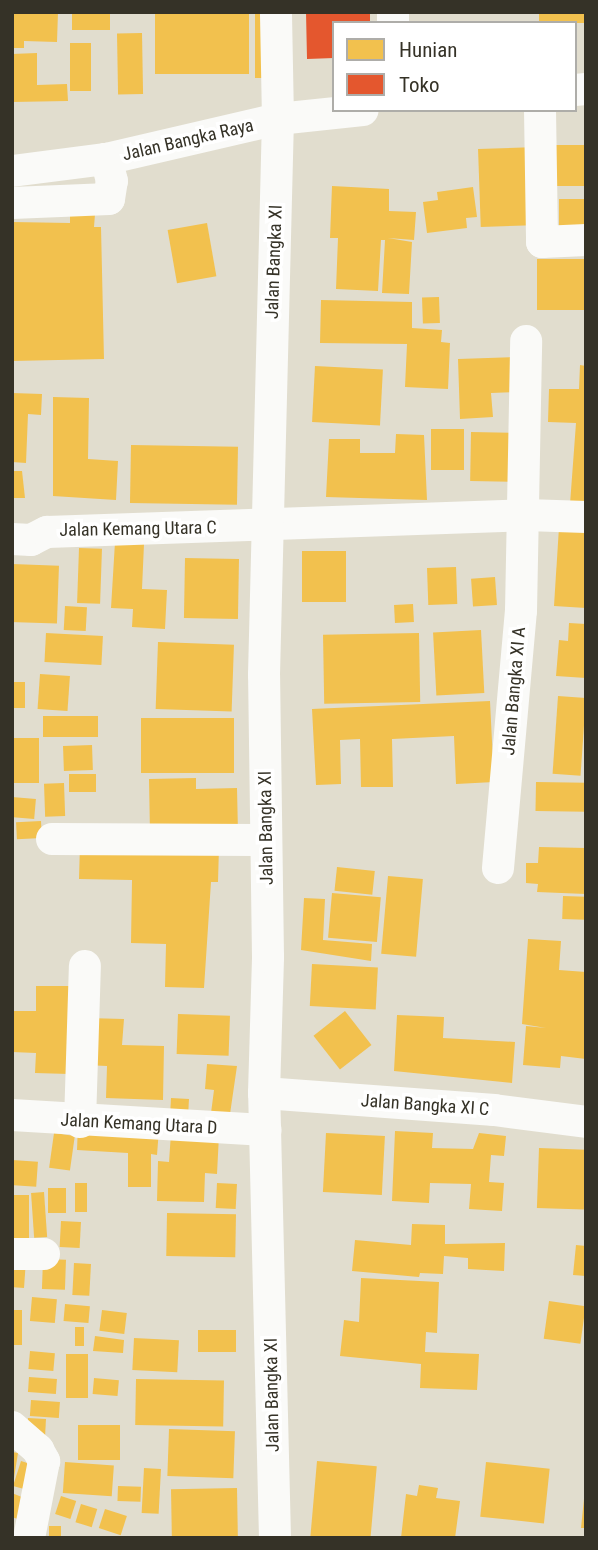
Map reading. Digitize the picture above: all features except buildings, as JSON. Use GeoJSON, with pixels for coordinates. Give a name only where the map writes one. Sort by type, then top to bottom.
{"type":"FeatureCollection","features":[{"type":"Feature","properties":{"kind":"street","name":"Jalan Bangka XI"},"geometry":{"type":"LineString","coordinates":[[275,1538],[264,1093],[265,526],[278,119],[276,12]]}},
{"type":"Feature","properties":{"kind":"street","name":"Jalan Bangka Raya"},"geometry":{"type":"LineString","coordinates":[[12,172],[106,159],[278,119],[344,112]]}},
{"type":"Feature","properties":{"kind":"street"},"geometry":{"type":"LineString","coordinates":[[540,112],[542,242],[586,240]]}},
{"type":"Feature","properties":{"kind":"street"},"geometry":{"type":"LineString","coordinates":[[12,204],[109,199],[112,181],[106,159]]}},
{"type":"Feature","properties":{"kind":"street","name":"Jalan Bangka XI A"},"geometry":{"type":"LineString","coordinates":[[498,868],[526,515],[526,341]]}},
{"type":"Feature","properties":{"kind":"street"},"geometry":{"type":"LineString","coordinates":[[265,526],[526,515],[586,517]]}},
{"type":"Feature","properties":{"kind":"street","name":"Jalan Kemang Utara C"},"geometry":{"type":"LineString","coordinates":[[12,539],[31,540],[47,532],[265,526]]}},
{"type":"Feature","properties":{"kind":"street"},"geometry":{"type":"LineString","coordinates":[[52,839],[266,840]]}},
{"type":"Feature","properties":{"kind":"street"},"geometry":{"type":"LineString","coordinates":[[80,1122],[85,966]]}},
{"type":"Feature","properties":{"kind":"street","name":"Jalan Bangka XI C"},"geometry":{"type":"LineString","coordinates":[[264,1093],[494,1110],[586,1122]]}},
{"type":"Feature","properties":{"kind":"street","name":"Jalan Kemang Utara D"},"geometry":{"type":"LineString","coordinates":[[12,1115],[80,1122],[266,1130]]}},
{"type":"Feature","properties":{"kind":"street"},"geometry":{"type":"LineString","coordinates":[[12,1254],[44,1254]]}},
{"type":"Feature","properties":{"kind":"street"},"geometry":{"type":"LineString","coordinates":[[12,1427],[38,1450],[44,1461],[29,1538]]}}]}
